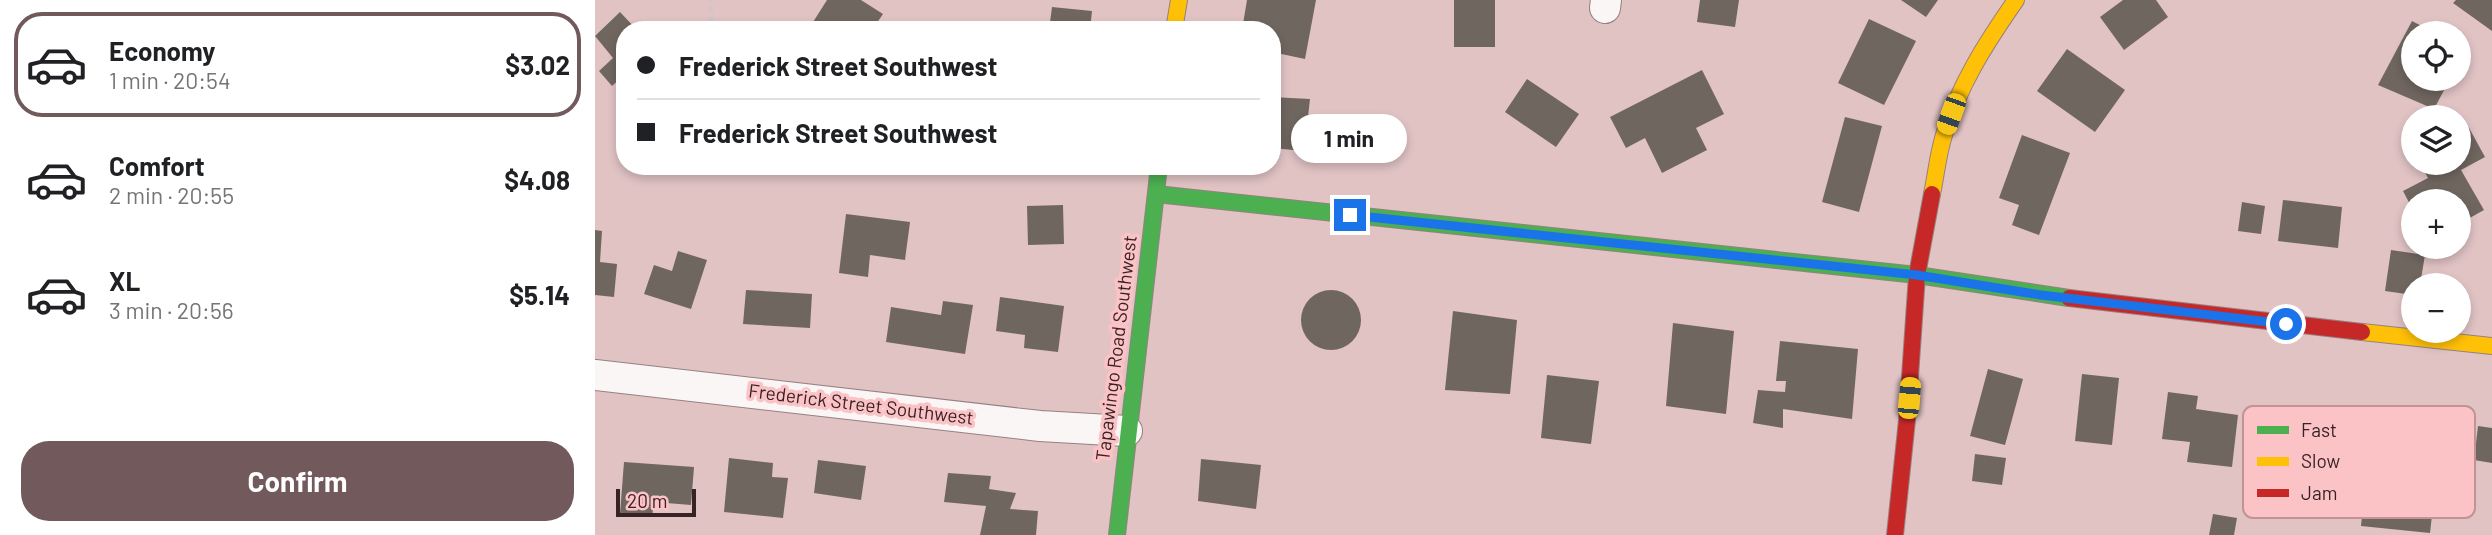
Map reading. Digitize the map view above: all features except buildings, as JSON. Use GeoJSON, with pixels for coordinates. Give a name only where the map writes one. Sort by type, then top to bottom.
{"type":"FeatureCollection","features":[{"type":"Feature","properties":{"kind":"street"},"geometry":{"type":"LineString","coordinates":[[1176,21],[1179,0]]}},
{"type":"Feature","properties":{"kind":"street"},"geometry":{"type":"LineString","coordinates":[[1895,535],[1908,408],[1917,275],[1943,137],[1960,91],[1982,48],[2016,0]]}},
{"type":"Feature","properties":{"kind":"street","name":"Tapawingo Road Southwest"},"geometry":{"type":"LineString","coordinates":[[1117,535],[1158,175]]}},
{"type":"Feature","properties":{"kind":"street"},"geometry":{"type":"LineString","coordinates":[[1156,194],[1917,275],[2108,304],[2492,346]]}},
{"type":"Feature","properties":{"kind":"street","name":"Frederick Street Southwest"},"geometry":{"type":"LineString","coordinates":[[595,375],[1040,426],[1128,431]]}},
{"type":"Feature","properties":{"kind":"path"},"geometry":{"type":"LineString","coordinates":[[711,21],[712,0]]}},
{"type":"Feature","properties":{"kind":"traffic: fast"},"geometry":{"type":"LineString","coordinates":[[1117,535],[1158,175]]}},
{"type":"Feature","properties":{"kind":"traffic: fast"},"geometry":{"type":"LineString","coordinates":[[1156,194],[1917,275],[2069,298]]}},
{"type":"Feature","properties":{"kind":"traffic: slow"},"geometry":{"type":"LineString","coordinates":[[1176,21],[1179,0]]}},
{"type":"Feature","properties":{"kind":"traffic: slow"},"geometry":{"type":"LineString","coordinates":[[1932,194],[1942,142],[1957,99],[1984,48],[2016,0]]}},
{"type":"Feature","properties":{"kind":"traffic: slow"},"geometry":{"type":"LineString","coordinates":[[2362,332],[2492,346]]}},
{"type":"Feature","properties":{"kind":"traffic: jam"},"geometry":{"type":"LineString","coordinates":[[1895,535],[1907,420],[1917,275],[1932,194]]}},
{"type":"Feature","properties":{"kind":"traffic: jam"},"geometry":{"type":"LineString","coordinates":[[2069,298],[2362,332]]}},
{"type":"Feature","properties":{"kind":"route"},"geometry":{"type":"LineString","coordinates":[[1350,215],[1917,275],[2108,304],[2286,324]]}}]}
